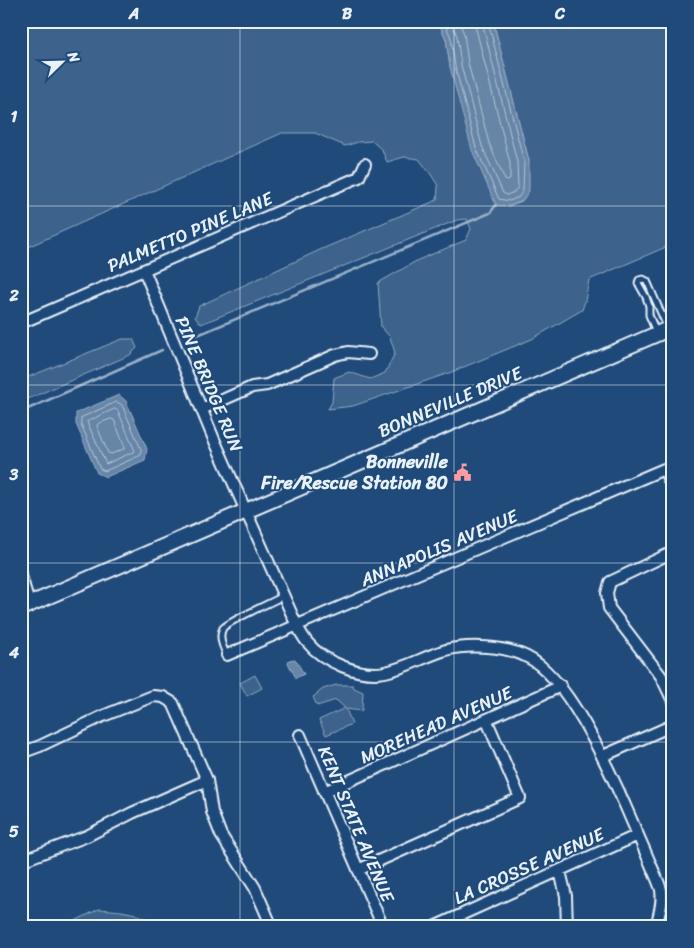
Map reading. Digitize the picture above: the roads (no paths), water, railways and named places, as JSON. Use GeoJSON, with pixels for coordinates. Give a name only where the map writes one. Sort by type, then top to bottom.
{"type":"FeatureCollection","features":[{"type":"Feature","properties":{"kind":"street","name":"PALMETTO PINE LANE"},"geometry":{"type":"LineString","coordinates":[[21,323],[359,177],[365,164]]}},
{"type":"Feature","properties":{"kind":"street","name":"PINE BRIDGE RUN"},"geometry":{"type":"LineString","coordinates":[[144,270],[283,596],[297,626],[308,643],[319,653],[344,668],[364,672],[384,672],[445,650],[473,646],[497,648],[527,657],[548,672],[561,686],[603,756],[661,888],[662,905]]}},
{"type":"Feature","properties":{"kind":"street","name":"BONNEVILLE DRIVE"},"geometry":{"type":"LineString","coordinates":[[25,606],[666,330]]}},
{"type":"Feature","properties":{"kind":"street"},"geometry":{"type":"LineString","coordinates":[[202,409],[252,387],[267,385],[335,356],[348,352],[369,354]]}},
{"type":"Feature","properties":{"kind":"street","name":"ANNAPOLIS AVENUE"},"geometry":{"type":"LineString","coordinates":[[227,655],[664,469],[673,489]]}},
{"type":"Feature","properties":{"kind":"street"},"geometry":{"type":"LineString","coordinates":[[673,552],[610,582],[607,593],[609,608],[661,676],[673,701]]}},
{"type":"Feature","properties":{"kind":"street"},"geometry":{"type":"LineString","coordinates":[[21,575],[25,606]]}},
{"type":"Feature","properties":{"kind":"street","name":"MOREHEAD AVENUE"},"geometry":{"type":"LineString","coordinates":[[324,792],[487,721],[561,686]]}},
{"type":"Feature","properties":{"kind":"street"},"geometry":{"type":"LineString","coordinates":[[21,753],[153,696],[164,697],[173,703],[207,780],[212,812],[221,835],[255,888],[272,927]]}},
{"type":"Feature","properties":{"kind":"street"},"geometry":{"type":"LineString","coordinates":[[358,870],[520,798],[487,721]]}},
{"type":"Feature","properties":{"kind":"street"},"geometry":{"type":"LineString","coordinates":[[603,756],[673,726]]}},
{"type":"Feature","properties":{"kind":"street","name":"KENT STATE AVENUE"},"geometry":{"type":"LineString","coordinates":[[300,735],[383,927]]}},
{"type":"Feature","properties":{"kind":"street"},"geometry":{"type":"LineString","coordinates":[[21,861],[87,836],[132,813],[207,780]]}},
{"type":"Feature","properties":{"kind":"street","name":"LA CROSSE AVENUE"},"geometry":{"type":"LineString","coordinates":[[434,927],[638,836]]}},
{"type":"Feature","properties":{"kind":"street"},"geometry":{"type":"LineString","coordinates":[[560,871],[566,896],[567,927]]}},
{"type":"Feature","properties":{"kind":"street"},"geometry":{"type":"LineString","coordinates":[[656,927],[662,905],[673,904]]}},
{"type":"Feature","properties":{"kind":"lane"},"geometry":{"type":"LineString","coordinates":[[639,280],[647,281],[666,330],[649,315],[649,306],[638,283],[639,280]]}},
{"type":"Feature","properties":{"kind":"lane"},"geometry":{"type":"LineString","coordinates":[[227,655],[221,635],[223,628],[231,622],[283,596]]}},
{"type":"Feature","properties":{"kind":"water"},"geometry":{"type":"Polygon","coordinates":[[[438,21],[493,21],[529,161],[529,191],[522,201],[509,206],[496,205],[472,150],[450,67],[446,39],[438,21]]]}},
{"type":"Feature","properties":{"kind":"water"},"geometry":{"type":"Polygon","coordinates":[[[119,395],[126,401],[147,449],[145,460],[106,477],[97,473],[76,424],[76,413],[119,395]]]}},
{"type":"Feature","properties":{"kind":"water"},"geometry":{"type":"Polygon","coordinates":[[[295,659],[304,674],[296,678],[288,663],[289,660],[295,659]]]}},
{"type":"Feature","properties":{"kind":"waterway"},"geometry":{"type":"LineString","coordinates":[[188,339],[490,213],[496,205]]}},
{"type":"Feature","properties":{"kind":"waterway"},"geometry":{"type":"LineString","coordinates":[[21,412],[162,350]]}},
{"type":"Feature","properties":{"kind":"place","name":"Bonneville Fire/Rescue Station 80"},"geometry":{"type":"Point","coordinates":[462,472]}}]}
